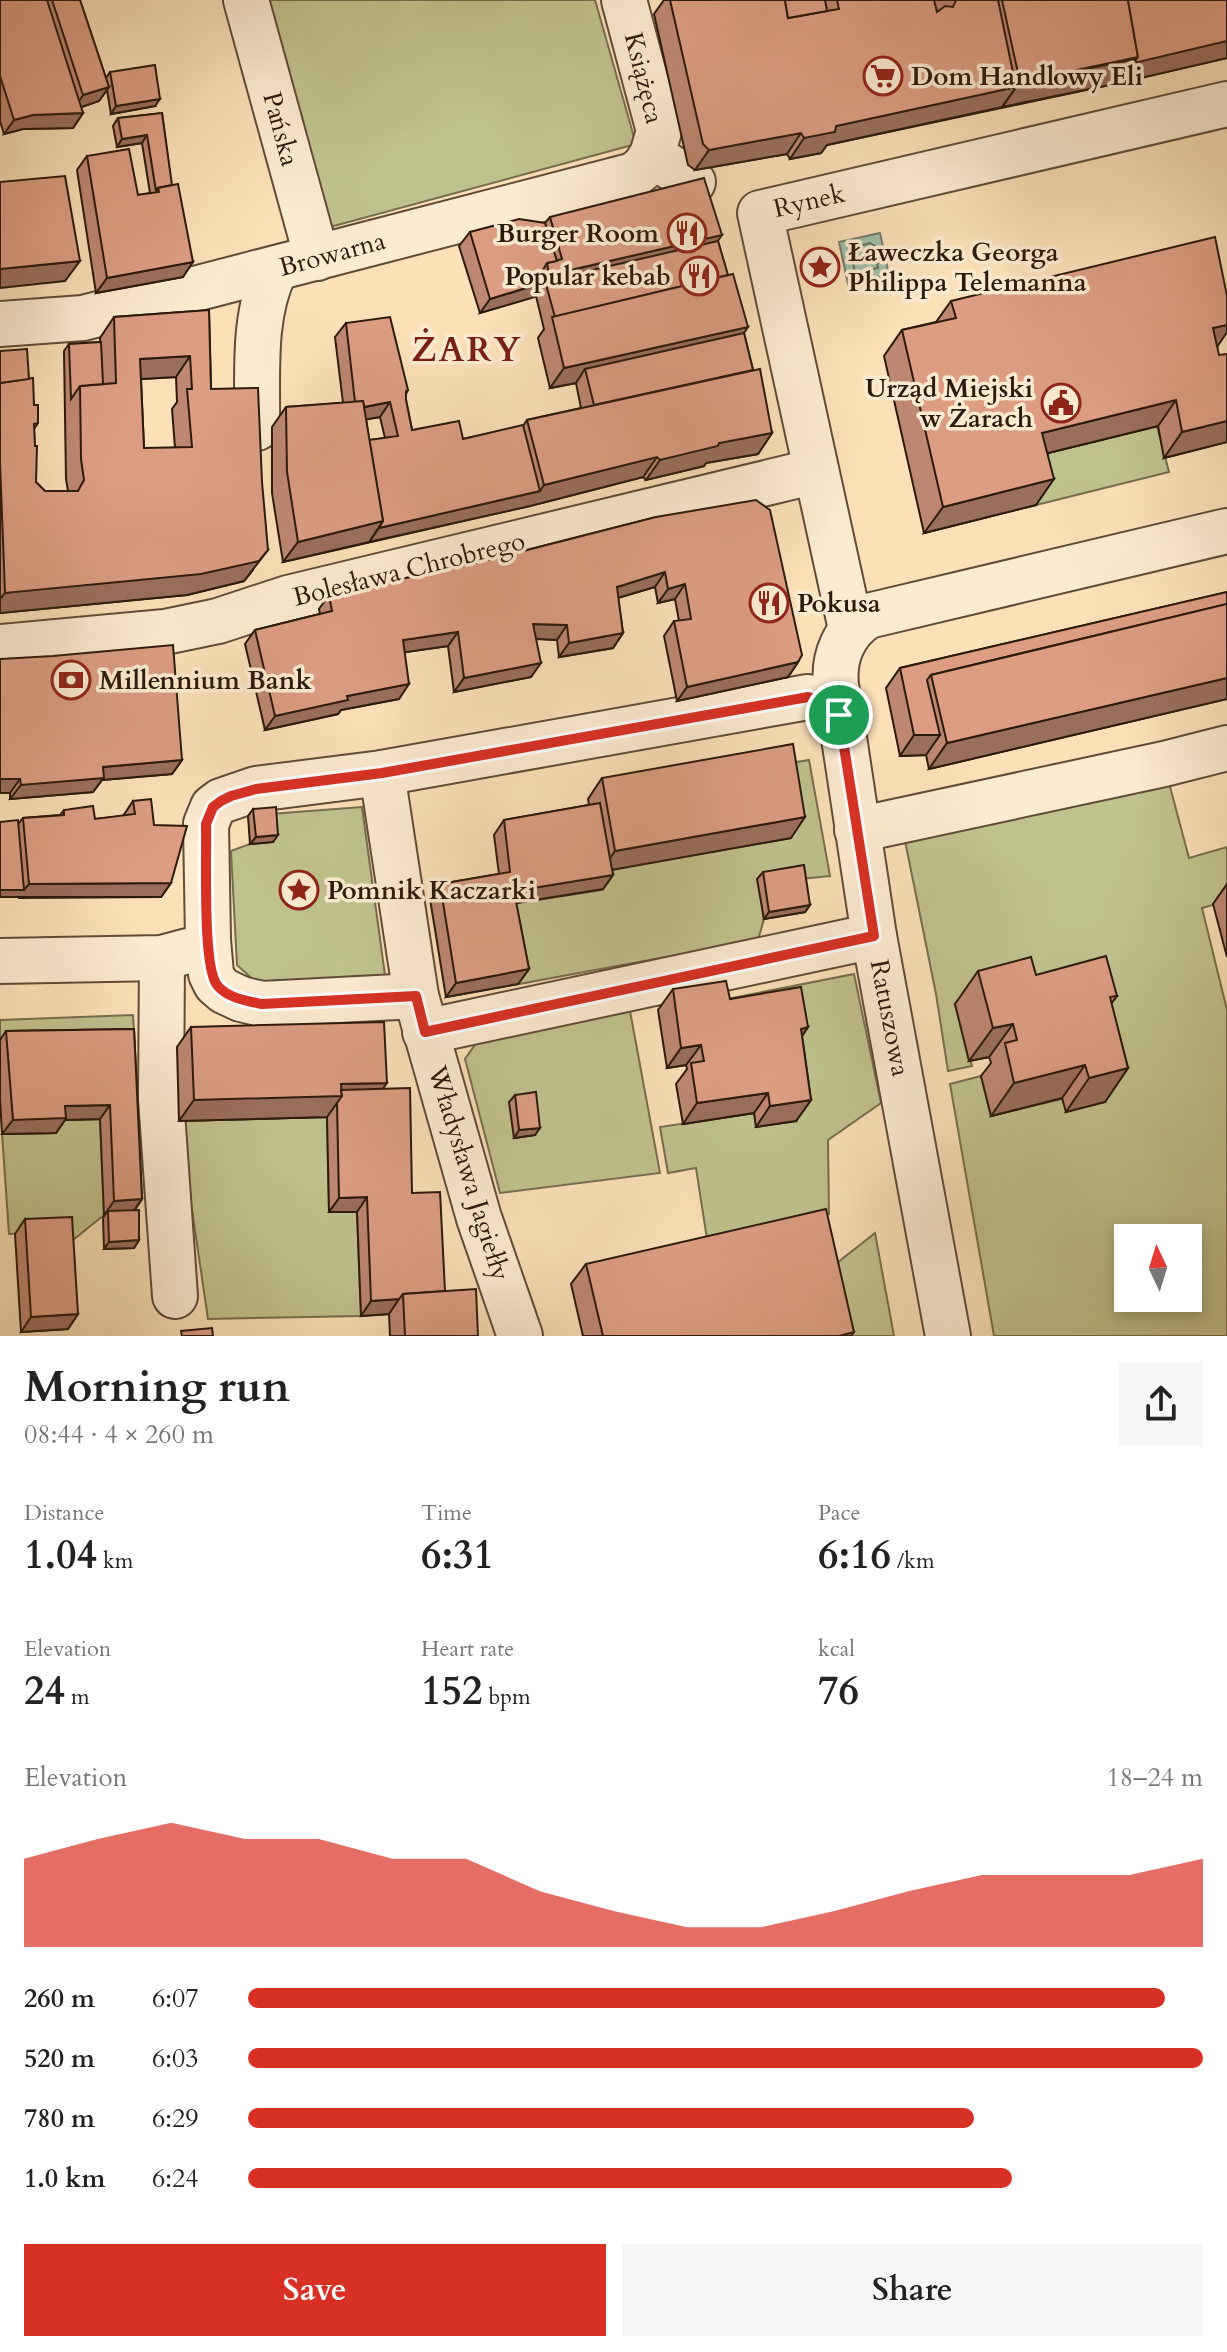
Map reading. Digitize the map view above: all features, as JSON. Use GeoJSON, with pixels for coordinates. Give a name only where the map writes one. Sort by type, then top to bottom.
{"type":"FeatureCollection","features":[{"type":"Feature","properties":{"kind":"street","name":"Pańska"},"geometry":{"type":"LineString","coordinates":[[246,0],[317,258]]}},
{"type":"Feature","properties":{"kind":"street","name":"Książęca"},"geometry":{"type":"LineString","coordinates":[[624,0],[658,122],[652,155]]}},
{"type":"Feature","properties":{"kind":"street","name":"Rynek"},"geometry":{"type":"LineString","coordinates":[[860,622],[816,471],[760,213],[1227,104]]}},
{"type":"Feature","properties":{"kind":"street","name":"Browarna"},"geometry":{"type":"LineString","coordinates":[[0,324],[83,318],[275,270],[634,175],[652,155]]}},
{"type":"Feature","properties":{"kind":"street"},"geometry":{"type":"LineString","coordinates":[[652,155],[693,182]]}},
{"type":"Feature","properties":{"kind":"street"},"geometry":{"type":"LineString","coordinates":[[257,428],[260,326],[266,288],[275,270]]}},
{"type":"Feature","properties":{"kind":"street","name":"Bolesława Chrobrego"},"geometry":{"type":"LineString","coordinates":[[0,647],[165,632],[218,621],[288,598],[816,471]]}},
{"type":"Feature","properties":{"kind":"street"},"geometry":{"type":"LineString","coordinates":[[860,622],[1227,531]]}},
{"type":"Feature","properties":{"kind":"street","name":"Ratuszowa"},"geometry":{"type":"LineString","coordinates":[[860,622],[844,641],[835,665],[839,715],[874,936],[948,1336]]}},
{"type":"Feature","properties":{"kind":"street"},"geometry":{"type":"LineString","coordinates":[[839,715],[824,701],[808,697],[382,773],[256,789],[231,796],[213,807],[206,824],[211,974],[216,984],[241,999],[262,1004],[420,1014],[874,936]]}},
{"type":"Feature","properties":{"kind":"street"},"geometry":{"type":"LineString","coordinates":[[857,830],[1227,748]]}},
{"type":"Feature","properties":{"kind":"street","name":"Władysława Jagiełły"},"geometry":{"type":"LineString","coordinates":[[382,773],[420,1014],[479,1218],[520,1336]]}},
{"type":"Feature","properties":{"kind":"street"},"geometry":{"type":"LineString","coordinates":[[0,961],[162,958],[193,949],[208,940]]}},
{"type":"Feature","properties":{"kind":"street"},"geometry":{"type":"LineString","coordinates":[[162,958],[161,1099],[175,1296]]}},
{"type":"Feature","properties":{"kind":"green space"},"geometry":{"type":"Polygon","coordinates":[[[265,0],[595,0],[636,144],[330,227],[265,0]]]}},
{"type":"Feature","properties":{"kind":"green space"},"geometry":{"type":"Polygon","coordinates":[[[1157,426],[1169,472],[1036,505],[1024,459],[1157,426]]]}},
{"type":"Feature","properties":{"kind":"green space"},"geometry":{"type":"Polygon","coordinates":[[[809,760],[830,876],[758,879],[764,919],[758,940],[519,984],[504,905],[603,890],[600,872],[779,765],[809,760]]]}},
{"type":"Feature","properties":{"kind":"green space"},"geometry":{"type":"Polygon","coordinates":[[[1164,764],[1189,858],[1227,847],[1227,901],[1202,908],[1227,1010],[1227,1336],[994,1336],[950,1084],[981,1076],[991,1116],[1062,1099],[1104,1102],[955,1005],[972,1066],[948,1071],[936,994],[901,821],[1164,764]]]}},
{"type":"Feature","properties":{"kind":"green space"},"geometry":{"type":"Polygon","coordinates":[[[362,807],[385,975],[256,982],[237,965],[231,851],[250,844],[270,814],[362,807]]]}},
{"type":"Feature","properties":{"kind":"green space"},"geometry":{"type":"Polygon","coordinates":[[[854,974],[881,1103],[828,1140],[829,1214],[707,1239],[696,1168],[668,1173],[660,1127],[754,1113],[796,1121],[712,1002],[854,974]]]}},
{"type":"Feature","properties":{"kind":"green space"},"geometry":{"type":"Polygon","coordinates":[[[630,1011],[660,1173],[500,1193],[465,1059],[477,1042],[630,1011]]]}},
{"type":"Feature","properties":{"kind":"green space"},"geometry":{"type":"Polygon","coordinates":[[[133,1015],[134,1032],[0,1037],[0,1020],[133,1015]]]}},
{"type":"Feature","properties":{"kind":"green space"},"geometry":{"type":"Polygon","coordinates":[[[327,1117],[329,1212],[357,1212],[361,1316],[208,1319],[179,1121],[327,1117]]]}},
{"type":"Feature","properties":{"kind":"green space"},"geometry":{"type":"Polygon","coordinates":[[[100,1119],[104,1215],[63,1248],[61,1231],[9,1234],[2,1134],[55,1133],[55,1120],[100,1119]]]}},
{"type":"Feature","properties":{"kind":"green space"},"geometry":{"type":"Polygon","coordinates":[[[875,1233],[894,1336],[850,1336],[837,1263],[875,1233]]]}},
{"type":"Feature","properties":{"kind":"water"},"geometry":{"type":"Polygon","coordinates":[[[880,233],[889,275],[848,284],[839,242],[880,233]]]}},
{"type":"Feature","properties":{"kind":"building"},"geometry":{"type":"Polygon","coordinates":[[[0,0],[47,0],[83,113],[33,115],[14,120],[0,76],[0,0]]]}},
{"type":"Feature","properties":{"kind":"building"},"geometry":{"type":"Polygon","coordinates":[[[52,0],[80,0],[109,87],[83,95],[52,0]]]}},
{"type":"Feature","properties":{"kind":"building"},"geometry":{"type":"Polygon","coordinates":[[[670,0],[785,0],[788,18],[839,9],[837,0],[934,0],[937,12],[945,6],[953,7],[956,0],[998,0],[1016,87],[836,126],[835,132],[804,138],[801,133],[709,150],[703,144],[670,0]]]}},
{"type":"Feature","properties":{"kind":"building"},"geometry":{"type":"Polygon","coordinates":[[[785,0],[825,0],[827,11],[788,18],[785,0]]]}},
{"type":"Feature","properties":{"kind":"building"},"geometry":{"type":"Polygon","coordinates":[[[1002,0],[1128,0],[1138,57],[1020,82],[1002,0]]]}},
{"type":"Feature","properties":{"kind":"building"},"geometry":{"type":"Polygon","coordinates":[[[1128,0],[1227,0],[1227,41],[1134,63],[1138,57],[1128,0]]]}},
{"type":"Feature","properties":{"kind":"building"},"geometry":{"type":"Polygon","coordinates":[[[155,65],[160,99],[116,106],[110,72],[155,65]]]}},
{"type":"Feature","properties":{"kind":"building"},"geometry":{"type":"Polygon","coordinates":[[[162,113],[172,185],[156,191],[147,135],[122,139],[118,118],[162,113]]]}},
{"type":"Feature","properties":{"kind":"building"},"geometry":{"type":"Polygon","coordinates":[[[129,149],[138,195],[159,192],[158,188],[178,184],[193,262],[107,278],[87,156],[129,149]]]}},
{"type":"Feature","properties":{"kind":"building"},"geometry":{"type":"Polygon","coordinates":[[[65,176],[80,261],[0,269],[0,182],[65,176]]]}},
{"type":"Feature","properties":{"kind":"building"},"geometry":{"type":"Polygon","coordinates":[[[704,178],[722,235],[549,275],[547,263],[562,259],[550,217],[704,178]]]}},
{"type":"Feature","properties":{"kind":"building"},"geometry":{"type":"Polygon","coordinates":[[[519,219],[545,223],[557,261],[547,263],[543,270],[545,282],[490,299],[470,232],[519,219]]]}},
{"type":"Feature","properties":{"kind":"building","name":"Urząd Miejski w Żarach"},"geometry":{"type":"Polygon","coordinates":[[[1215,237],[1227,296],[1227,325],[1213,328],[1219,355],[1227,354],[1227,421],[1182,432],[1176,400],[1042,433],[1054,479],[943,507],[902,330],[956,318],[951,301],[1215,237]]]}},
{"type":"Feature","properties":{"kind":"building"},"geometry":{"type":"Polygon","coordinates":[[[718,241],[728,275],[555,317],[545,281],[718,241]]]}},
{"type":"Feature","properties":{"kind":"building"},"geometry":{"type":"Polygon","coordinates":[[[733,274],[748,327],[564,368],[552,317],[733,274]]]}},
{"type":"Feature","properties":{"kind":"building"},"geometry":{"type":"Polygon","coordinates":[[[209,310],[211,389],[258,388],[268,550],[259,561],[201,574],[5,593],[0,383],[33,378],[34,405],[38,405],[38,423],[34,424],[36,482],[45,491],[78,491],[84,480],[80,386],[116,383],[114,317],[209,310]],[[190,356],[140,359],[144,448],[192,447],[187,389],[192,389],[190,356]]]}},
{"type":"Feature","properties":{"kind":"building"},"geometry":{"type":"Polygon","coordinates":[[[390,317],[408,390],[406,400],[412,430],[459,421],[463,439],[523,425],[540,491],[379,528],[383,521],[369,440],[398,436],[390,402],[364,407],[363,401],[355,402],[346,323],[390,317]]]}},
{"type":"Feature","properties":{"kind":"building"},"geometry":{"type":"Polygon","coordinates":[[[744,333],[753,370],[594,405],[585,369],[744,333]]]}},
{"type":"Feature","properties":{"kind":"building"},"geometry":{"type":"Polygon","coordinates":[[[101,342],[103,384],[80,386],[71,399],[69,344],[101,342]]]}},
{"type":"Feature","properties":{"kind":"building"},"geometry":{"type":"Polygon","coordinates":[[[27,349],[29,379],[0,383],[0,351],[27,349]]]}},
{"type":"Feature","properties":{"kind":"building"},"geometry":{"type":"Polygon","coordinates":[[[760,369],[772,433],[544,485],[527,420],[760,369]]]}},
{"type":"Feature","properties":{"kind":"building"},"geometry":{"type":"Polygon","coordinates":[[[363,401],[383,521],[298,542],[287,472],[286,407],[363,401]]]}},
{"type":"Feature","properties":{"kind":"building"},"geometry":{"type":"Polygon","coordinates":[[[756,500],[770,510],[802,655],[798,662],[687,687],[674,621],[691,619],[685,584],[668,589],[665,572],[617,587],[623,633],[569,643],[567,625],[533,624],[541,663],[464,678],[458,632],[403,640],[409,684],[347,696],[348,700],[275,716],[255,630],[332,611],[329,595],[492,559],[656,517],[756,500]]]}},
{"type":"Feature","properties":{"kind":"building"},"geometry":{"type":"Polygon","coordinates":[[[1227,592],[1227,604],[931,675],[927,680],[940,735],[914,735],[900,668],[1227,592]]]}},
{"type":"Feature","properties":{"kind":"building"},"geometry":{"type":"Polygon","coordinates":[[[1227,604],[1227,678],[947,743],[931,675],[1227,604]]]}},
{"type":"Feature","properties":{"kind":"building"},"geometry":{"type":"Polygon","coordinates":[[[173,645],[182,760],[103,767],[104,778],[21,785],[20,779],[0,779],[0,659],[173,645]]]}},
{"type":"Feature","properties":{"kind":"building"},"geometry":{"type":"Polygon","coordinates":[[[793,744],[805,817],[615,851],[602,778],[793,744]]]}},
{"type":"Feature","properties":{"kind":"building"},"geometry":{"type":"Polygon","coordinates":[[[151,799],[154,825],[187,826],[171,883],[29,884],[23,818],[64,815],[64,810],[93,806],[95,819],[135,814],[133,801],[151,799]]]}},
{"type":"Feature","properties":{"kind":"building"},"geometry":{"type":"Polygon","coordinates":[[[600,803],[613,875],[514,891],[529,969],[456,983],[440,884],[510,872],[504,820],[600,803]]]}},
{"type":"Feature","properties":{"kind":"building"},"geometry":{"type":"Polygon","coordinates":[[[276,807],[278,835],[256,837],[253,809],[276,807]]]}},
{"type":"Feature","properties":{"kind":"building"},"geometry":{"type":"Polygon","coordinates":[[[18,820],[24,890],[0,890],[0,822],[18,820]]]}},
{"type":"Feature","properties":{"kind":"building"},"geometry":{"type":"Polygon","coordinates":[[[804,865],[810,905],[769,912],[763,872],[804,865]]]}},
{"type":"Feature","properties":{"kind":"building"},"geometry":{"type":"Polygon","coordinates":[[[1106,956],[1117,996],[1110,997],[1128,1068],[1089,1078],[1085,1065],[1014,1083],[1005,1043],[1017,1040],[1013,1024],[993,1028],[978,971],[1031,957],[1036,975],[1106,956]]]}},
{"type":"Feature","properties":{"kind":"building"},"geometry":{"type":"Polygon","coordinates":[[[726,981],[730,999],[801,987],[808,1027],[801,1029],[811,1100],[770,1106],[768,1093],[697,1103],[691,1063],[704,1061],[701,1045],[681,1048],[673,989],[726,981]]]}},
{"type":"Feature","properties":{"kind":"building"},"geometry":{"type":"Polygon","coordinates":[[[384,1022],[387,1083],[341,1084],[342,1096],[194,1100],[191,1027],[384,1022]]]}},
{"type":"Feature","properties":{"kind":"building"},"geometry":{"type":"Polygon","coordinates":[[[134,1029],[142,1199],[114,1201],[110,1105],[65,1106],[66,1118],[13,1120],[6,1031],[134,1029]]]}},
{"type":"Feature","properties":{"kind":"building"},"geometry":{"type":"Polygon","coordinates":[[[410,1088],[412,1193],[440,1192],[445,1291],[403,1294],[399,1299],[371,1301],[367,1197],[339,1198],[337,1103],[342,1096],[341,1090],[410,1088]]]}},
{"type":"Feature","properties":{"kind":"building"},"geometry":{"type":"Polygon","coordinates":[[[536,1092],[540,1128],[519,1130],[515,1095],[536,1092]]]}},
{"type":"Feature","properties":{"kind":"building"},"geometry":{"type":"Polygon","coordinates":[[[826,1209],[854,1332],[839,1336],[603,1336],[586,1264],[826,1209]]]}},
{"type":"Feature","properties":{"kind":"building"},"geometry":{"type":"Polygon","coordinates":[[[139,1210],[139,1240],[109,1242],[108,1211],[139,1210]]]}},
{"type":"Feature","properties":{"kind":"building"},"geometry":{"type":"Polygon","coordinates":[[[72,1217],[78,1314],[31,1317],[25,1219],[72,1217]]]}},
{"type":"Feature","properties":{"kind":"building"},"geometry":{"type":"Polygon","coordinates":[[[476,1289],[478,1336],[405,1336],[403,1294],[476,1289]]]}},
{"type":"Feature","properties":{"kind":"building"},"geometry":{"type":"Polygon","coordinates":[[[212,1328],[213,1336],[182,1336],[181,1331],[212,1328]]]}},
{"type":"Feature","properties":{"kind":"place","name":"Dom Handlowy Eli"},"geometry":{"type":"Point","coordinates":[883,76]}},
{"type":"Feature","properties":{"kind":"place","name":"Burger Room"},"geometry":{"type":"Point","coordinates":[687,233]}},
{"type":"Feature","properties":{"kind":"place","name":"Ławeczka Georga Philippa Telemanna"},"geometry":{"type":"Point","coordinates":[820,267]}},
{"type":"Feature","properties":{"kind":"place","name":"Popular kebab"},"geometry":{"type":"Point","coordinates":[699,276]}},
{"type":"Feature","properties":{"kind":"place","name":"Urząd Miejski w Żarach"},"geometry":{"type":"Point","coordinates":[1061,403]}},
{"type":"Feature","properties":{"kind":"place","name":"Pokusa"},"geometry":{"type":"Point","coordinates":[769,603]}},
{"type":"Feature","properties":{"kind":"place","name":"Millennium Bank"},"geometry":{"type":"Point","coordinates":[71,680]}},
{"type":"Feature","properties":{"kind":"place","name":"Pomnik Kaczarki"},"geometry":{"type":"Point","coordinates":[299,890]}},
{"type":"Feature","properties":{"kind":"district","name":"ŻARY"},"geometry":{"type":"Point","coordinates":[467,350]}},
{"type":"Feature","properties":{"kind":"route"},"geometry":{"type":"LineString","coordinates":[[808,697],[824,701],[839,715],[874,936],[425,1032],[416,996],[262,1004],[232,996],[216,984],[211,974],[206,824],[213,807],[231,796],[256,789],[382,773],[808,697]]}}]}
